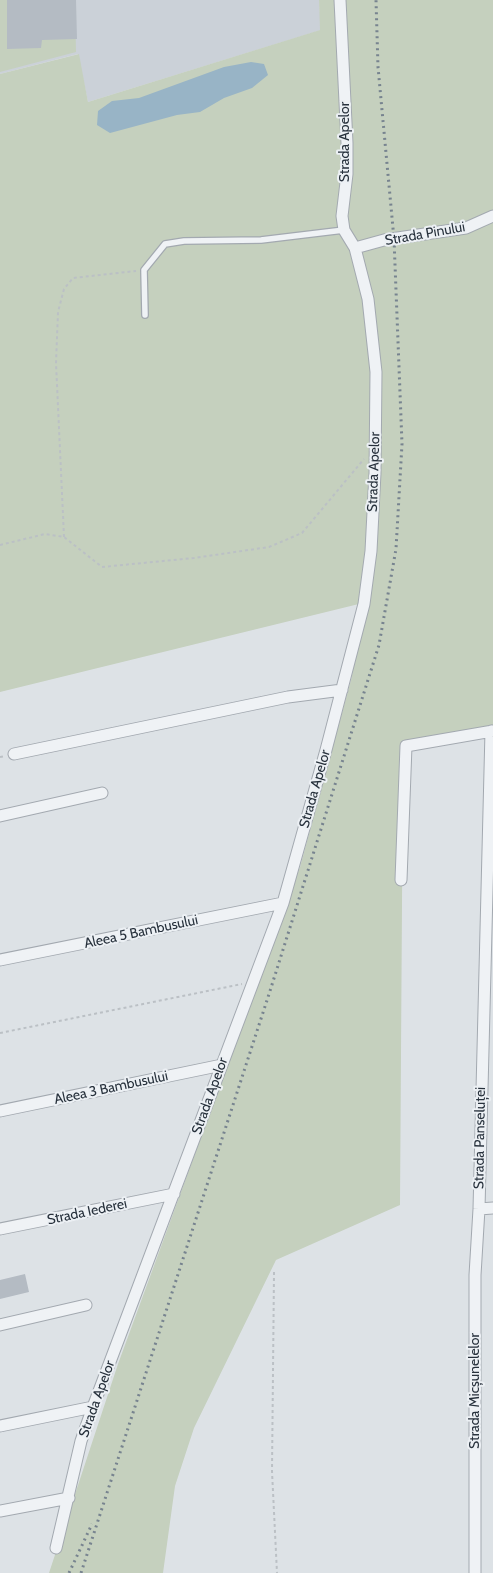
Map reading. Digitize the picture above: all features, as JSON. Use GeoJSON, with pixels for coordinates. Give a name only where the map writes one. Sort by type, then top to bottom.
{"type":"FeatureCollection","features":[{"type":"Feature","properties":{"kind":"street","name":"Strada Apelor"},"geometry":{"type":"LineString","coordinates":[[56,1548],[69,1498],[81,1441],[134,1295],[174,1194],[283,903],[342,690],[364,604],[370,559],[375,473],[376,372],[368,299],[355,248],[344,230],[342,216],[347,174],[347,143],[340,0]]}},
{"type":"Feature","properties":{"kind":"street","name":"Strada Pinului"},"geometry":{"type":"LineString","coordinates":[[355,248],[384,240],[466,228],[493,216]]}},
{"type":"Feature","properties":{"kind":"street"},"geometry":{"type":"LineString","coordinates":[[14,754],[288,698],[342,690]]}},
{"type":"Feature","properties":{"kind":"street"},"geometry":{"type":"LineString","coordinates":[[401,880],[406,746],[492,731]]}},
{"type":"Feature","properties":{"kind":"street","name":"Strada Panseluței"},"geometry":{"type":"LineString","coordinates":[[479,1209],[492,731]]}},
{"type":"Feature","properties":{"kind":"street"},"geometry":{"type":"LineString","coordinates":[[0,816],[102,793]]}},
{"type":"Feature","properties":{"kind":"street","name":"Aleea 5 Bambusului"},"geometry":{"type":"LineString","coordinates":[[0,960],[283,903]]}},
{"type":"Feature","properties":{"kind":"street","name":"Aleea 3 Bambusului"},"geometry":{"type":"LineString","coordinates":[[0,1111],[222,1065]]}},
{"type":"Feature","properties":{"kind":"street","name":"Strada Iederei"},"geometry":{"type":"LineString","coordinates":[[0,1230],[174,1194]]}},
{"type":"Feature","properties":{"kind":"street"},"geometry":{"type":"LineString","coordinates":[[479,1209],[493,1208]]}},
{"type":"Feature","properties":{"kind":"street","name":"Strada Micșunelelor"},"geometry":{"type":"LineString","coordinates":[[475,1573],[474,1275],[479,1209]]}},
{"type":"Feature","properties":{"kind":"street"},"geometry":{"type":"LineString","coordinates":[[0,1325],[86,1305]]}},
{"type":"Feature","properties":{"kind":"street"},"geometry":{"type":"LineString","coordinates":[[0,1426],[93,1407]]}},
{"type":"Feature","properties":{"kind":"street"},"geometry":{"type":"LineString","coordinates":[[0,1511],[69,1498]]}},
{"type":"Feature","properties":{"kind":"lane"},"geometry":{"type":"LineString","coordinates":[[145,315],[144,270],[165,244],[184,240],[261,240],[344,230]]}},
{"type":"Feature","properties":{"kind":"path"},"geometry":{"type":"LineString","coordinates":[[64,537],[56,363],[58,312],[64,289],[72,278],[144,270]]}},
{"type":"Feature","properties":{"kind":"path"},"geometry":{"type":"LineString","coordinates":[[0,545],[45,534],[64,537],[102,567],[194,558],[270,547],[302,533],[375,446]]}},
{"type":"Feature","properties":{"kind":"path"},"geometry":{"type":"LineString","coordinates":[[0,1033],[253,981]]}},
{"type":"Feature","properties":{"kind":"path"},"geometry":{"type":"LineString","coordinates":[[274,1272],[272,1471],[277,1573]]}},
{"type":"Feature","properties":{"kind":"shaded area"},"geometry":{"type":"Polygon","coordinates":[[[0,0],[319,0],[321,30],[88,102],[78,54],[0,74],[0,0]]]}},
{"type":"Feature","properties":{"kind":"green space"},"geometry":{"type":"Polygon","coordinates":[[[0,0],[75,0],[76,52],[0,72],[0,0]]]}},
{"type":"Feature","properties":{"kind":"green space"},"geometry":{"type":"Polygon","coordinates":[[[319,0],[493,0],[493,725],[403,752],[400,1205],[276,1260],[194,1428],[175,1486],[163,1573],[49,1573],[118,1364],[300,867],[351,680],[367,602],[0,692],[0,74],[79,54],[88,102],[320,30],[319,0]]]}},
{"type":"Feature","properties":{"kind":"water"},"geometry":{"type":"Polygon","coordinates":[[[251,62],[264,64],[268,75],[252,88],[224,98],[200,112],[177,115],[110,133],[97,125],[98,111],[112,101],[139,98],[224,67],[251,62]]]}},
{"type":"Feature","properties":{"kind":"building"},"geometry":{"type":"Polygon","coordinates":[[[7,0],[76,0],[77,39],[42,40],[41,48],[7,49],[7,0]]]}},
{"type":"Feature","properties":{"kind":"building"},"geometry":{"type":"Polygon","coordinates":[[[25,1274],[29,1292],[0,1299],[0,1280],[25,1274]]]}},
{"type":"Feature","properties":{"kind":"railway"},"geometry":{"type":"LineString","coordinates":[[81,1573],[270,991],[379,645],[396,549],[402,444],[394,239],[378,67],[376,0]]}},
{"type":"Feature","properties":{"kind":"railway"},"geometry":{"type":"LineString","coordinates":[[69,1573],[92,1524]]}}]}
